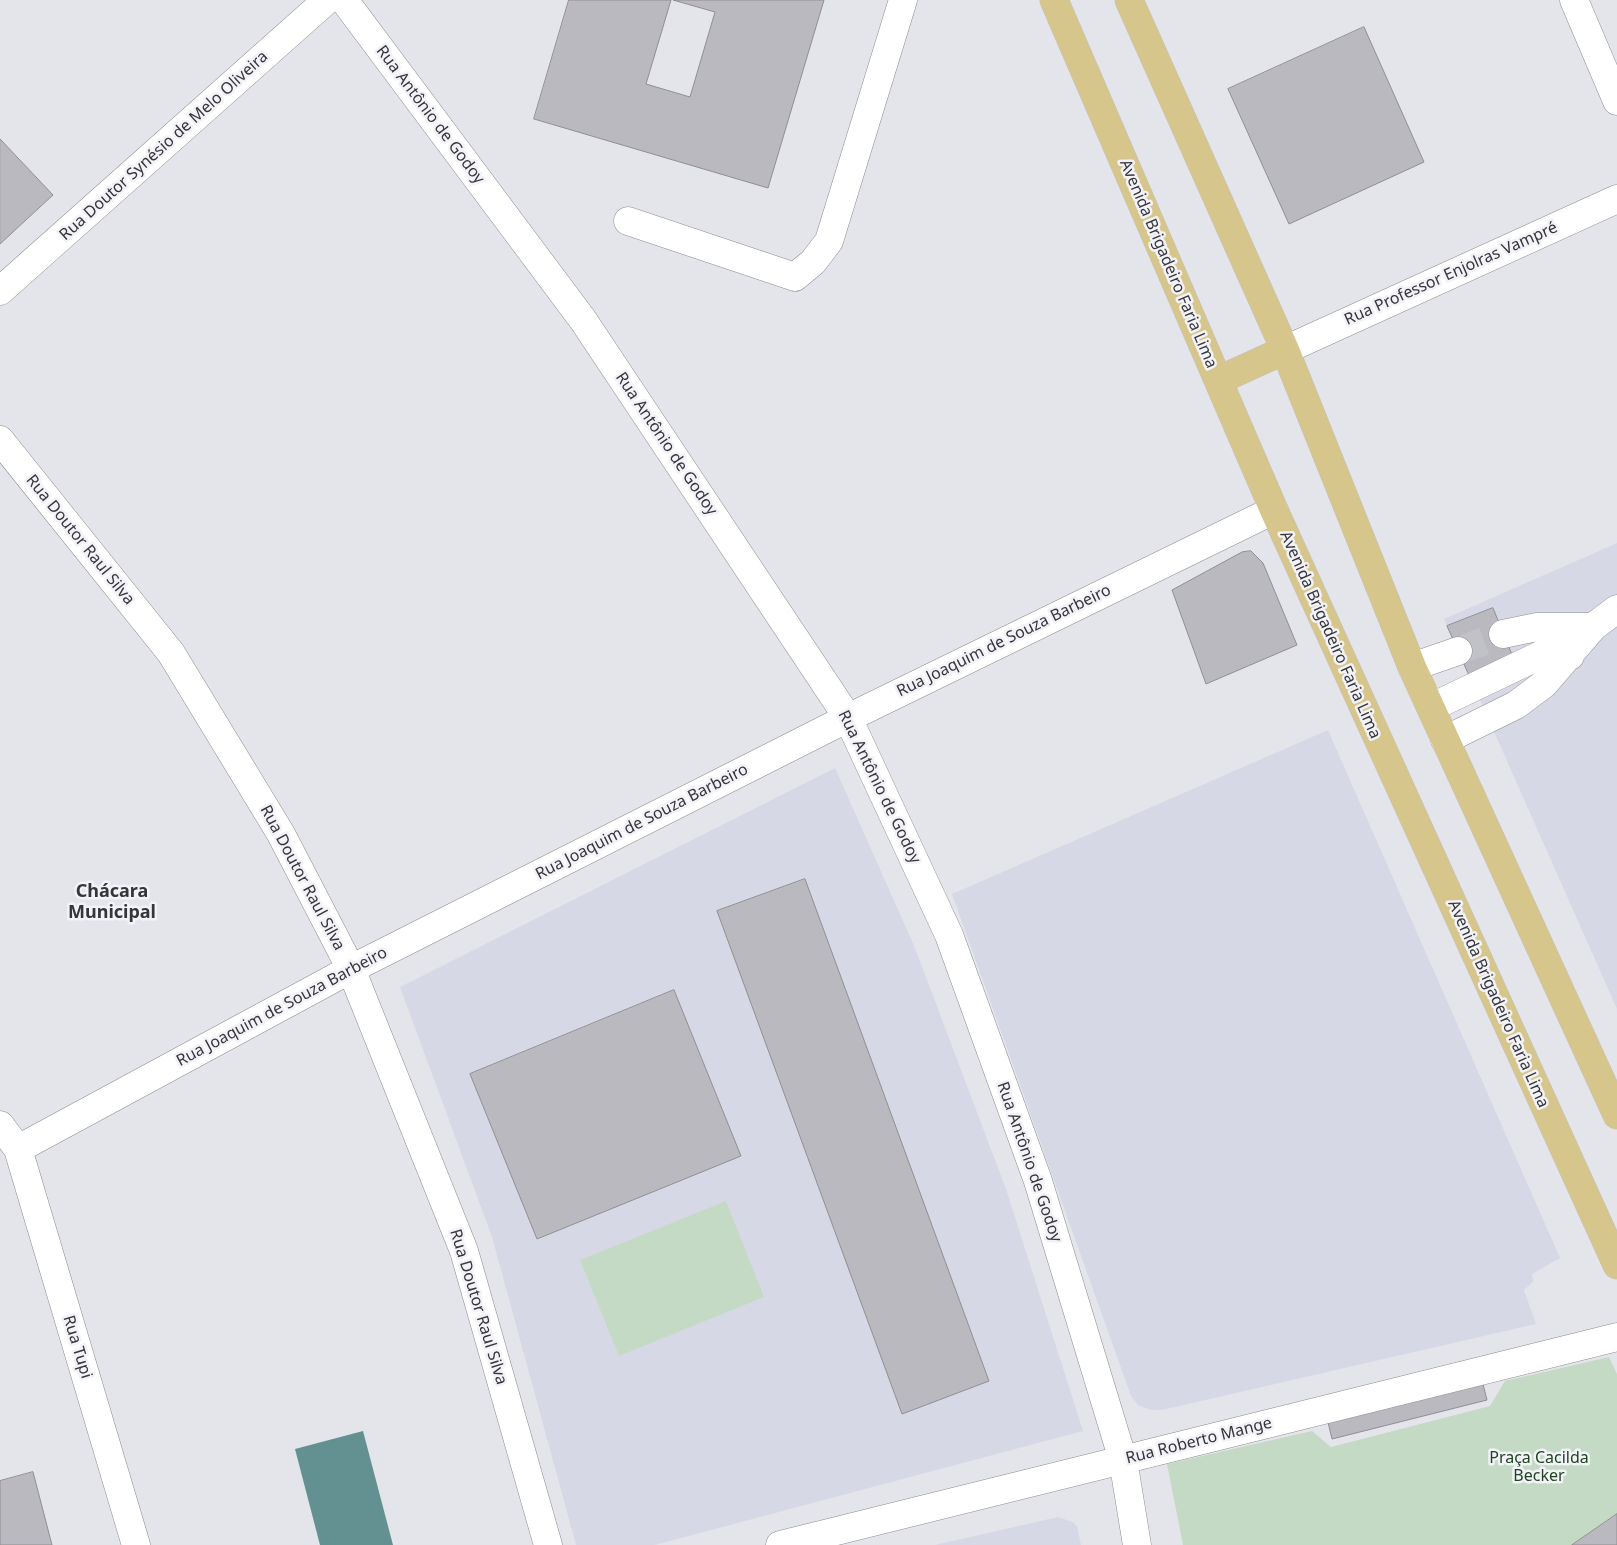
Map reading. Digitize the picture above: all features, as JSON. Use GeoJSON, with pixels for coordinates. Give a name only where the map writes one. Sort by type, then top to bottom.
{"type":"FeatureCollection","features":[{"type":"Feature","properties":{"kind":"main road","name":"Avenida Brigadeiro Faria Lima"},"geometry":{"type":"LineString","coordinates":[[1054,0],[1274,510],[1617,1265]]}},
{"type":"Feature","properties":{"kind":"main road"},"geometry":{"type":"LineString","coordinates":[[1129,0],[1285,350],[1412,667],[1432,707],[1445,740],[1609,1079],[1617,1115]]}},
{"type":"Feature","properties":{"kind":"main road"},"geometry":{"type":"LineString","coordinates":[[1219,380],[1285,350]]}},
{"type":"Feature","properties":{"kind":"street","name":"Rua Doutor Synésio de Melo Oliveira"},"geometry":{"type":"LineString","coordinates":[[0,291],[327,0]]}},
{"type":"Feature","properties":{"kind":"street","name":"Rua Antônio de Godoy"},"geometry":{"type":"LineString","coordinates":[[344,0],[583,320],[848,718],[949,935],[1038,1181],[1123,1460],[1137,1545]]}},
{"type":"Feature","properties":{"kind":"street"},"geometry":{"type":"LineString","coordinates":[[628,222],[795,277],[813,262],[829,241],[903,0]]}},
{"type":"Feature","properties":{"kind":"street"},"geometry":{"type":"LineString","coordinates":[[1574,0],[1617,101]]}},
{"type":"Feature","properties":{"kind":"street","name":"Rua Professor Enjolras Vampré"},"geometry":{"type":"LineString","coordinates":[[1285,350],[1617,199]]}},
{"type":"Feature","properties":{"kind":"street","name":"Rua Doutor Raul Silva"},"geometry":{"type":"LineString","coordinates":[[0,440],[171,653],[281,834],[351,969],[464,1250],[548,1545]]}},
{"type":"Feature","properties":{"kind":"street","name":"Rua Joaquim de Souza Barbeiro"},"geometry":{"type":"LineString","coordinates":[[18,1149],[351,969],[848,718],[1274,510]]}},
{"type":"Feature","properties":{"kind":"street"},"geometry":{"type":"LineString","coordinates":[[1445,740],[1516,705],[1544,684],[1593,627],[1617,609]]}},
{"type":"Feature","properties":{"kind":"street"},"geometry":{"type":"LineString","coordinates":[[1504,634],[1537,627],[1593,627]]}},
{"type":"Feature","properties":{"kind":"street"},"geometry":{"type":"LineString","coordinates":[[1412,667],[1458,651]]}},
{"type":"Feature","properties":{"kind":"street"},"geometry":{"type":"LineString","coordinates":[[1432,707],[1549,651],[1559,651],[1570,656]]}},
{"type":"Feature","properties":{"kind":"street"},"geometry":{"type":"LineString","coordinates":[[0,1125],[18,1149]]}},
{"type":"Feature","properties":{"kind":"street","name":"Rua Tupi"},"geometry":{"type":"LineString","coordinates":[[18,1149],[136,1545]]}},
{"type":"Feature","properties":{"kind":"street","name":"Rua Roberto Mange"},"geometry":{"type":"LineString","coordinates":[[780,1545],[1617,1337]]}},
{"type":"Feature","properties":{"kind":"shaded area"},"geometry":{"type":"Polygon","coordinates":[[[1617,543],[1617,1009],[1444,619],[1617,543]]]}},
{"type":"Feature","properties":{"kind":"shaded area"},"geometry":{"type":"Polygon","coordinates":[[[1328,730],[1560,1258],[1532,1274],[1533,1282],[1524,1290],[1536,1324],[1162,1410],[1151,1410],[1138,1405],[1131,1396],[952,894],[1328,730]]]}},
{"type":"Feature","properties":{"kind":"shaded area"},"geometry":{"type":"Polygon","coordinates":[[[835,768],[915,948],[1006,1189],[1083,1431],[655,1545],[576,1545],[492,1237],[400,987],[835,768]],[[805,879],[717,912],[902,1414],[989,1381],[805,879]],[[674,990],[470,1074],[537,1239],[741,1156],[674,990]]]}},
{"type":"Feature","properties":{"kind":"shaded area"},"geometry":{"type":"Polygon","coordinates":[[[1058,1517],[1073,1522],[1077,1526],[1081,1545],[935,1545],[1058,1517]]]}},
{"type":"Feature","properties":{"kind":"green space"},"geometry":{"type":"Polygon","coordinates":[[[726,1201],[764,1297],[619,1356],[580,1260],[726,1201]]]}},
{"type":"Feature","properties":{"kind":"green space","name":"Praça Cacilda Becker"},"geometry":{"type":"Polygon","coordinates":[[[1609,1357],[1617,1374],[1617,1516],[1616,1514],[1572,1545],[1183,1545],[1167,1464],[1312,1431],[1331,1447],[1490,1406],[1505,1381],[1609,1357]]]}},
{"type":"Feature","properties":{"kind":"water"},"geometry":{"type":"Polygon","coordinates":[[[363,1431],[393,1545],[320,1545],[295,1449],[363,1431]]]}},
{"type":"Feature","properties":{"kind":"building"},"geometry":{"type":"Polygon","coordinates":[[[569,0],[671,0],[646,84],[690,97],[715,12],[673,0],[824,0],[768,188],[534,119],[569,0]]]}},
{"type":"Feature","properties":{"kind":"building"},"geometry":{"type":"Polygon","coordinates":[[[1364,27],[1424,162],[1289,224],[1228,89],[1364,27]]]}},
{"type":"Feature","properties":{"kind":"building"},"geometry":{"type":"Polygon","coordinates":[[[0,139],[53,195],[0,244],[0,139]]]}},
{"type":"Feature","properties":{"kind":"building"},"geometry":{"type":"Polygon","coordinates":[[[1251,551],[1263,563],[1297,645],[1206,684],[1172,590],[1242,552],[1251,551]]]}},
{"type":"Feature","properties":{"kind":"building"},"geometry":{"type":"Polygon","coordinates":[[[1493,608],[1515,662],[1471,680],[1447,626],[1493,608]]]}},
{"type":"Feature","properties":{"kind":"building"},"geometry":{"type":"Polygon","coordinates":[[[805,879],[989,1381],[902,1414],[717,911],[805,879]]]}},
{"type":"Feature","properties":{"kind":"building"},"geometry":{"type":"Polygon","coordinates":[[[674,990],[741,1156],[537,1239],[470,1074],[674,990]]]}},
{"type":"Feature","properties":{"kind":"building"},"geometry":{"type":"Polygon","coordinates":[[[1482,1380],[1487,1400],[1332,1439],[1327,1418],[1482,1380]]]}},
{"type":"Feature","properties":{"kind":"building"},"geometry":{"type":"Polygon","coordinates":[[[33,1472],[52,1545],[0,1545],[0,1481],[33,1472]]]}},
{"type":"Feature","properties":{"kind":"building"},"geometry":{"type":"Polygon","coordinates":[[[1617,1514],[1617,1545],[1572,1545],[1617,1514]]]}},
{"type":"Feature","properties":{"kind":"tunnel"},"geometry":{"type":"LineString","coordinates":[[1458,651],[1503,634]]}},
{"type":"Feature","properties":{"kind":"district","name":"Chácara Municipal"},"geometry":{"type":"Point","coordinates":[112,902]}}]}
